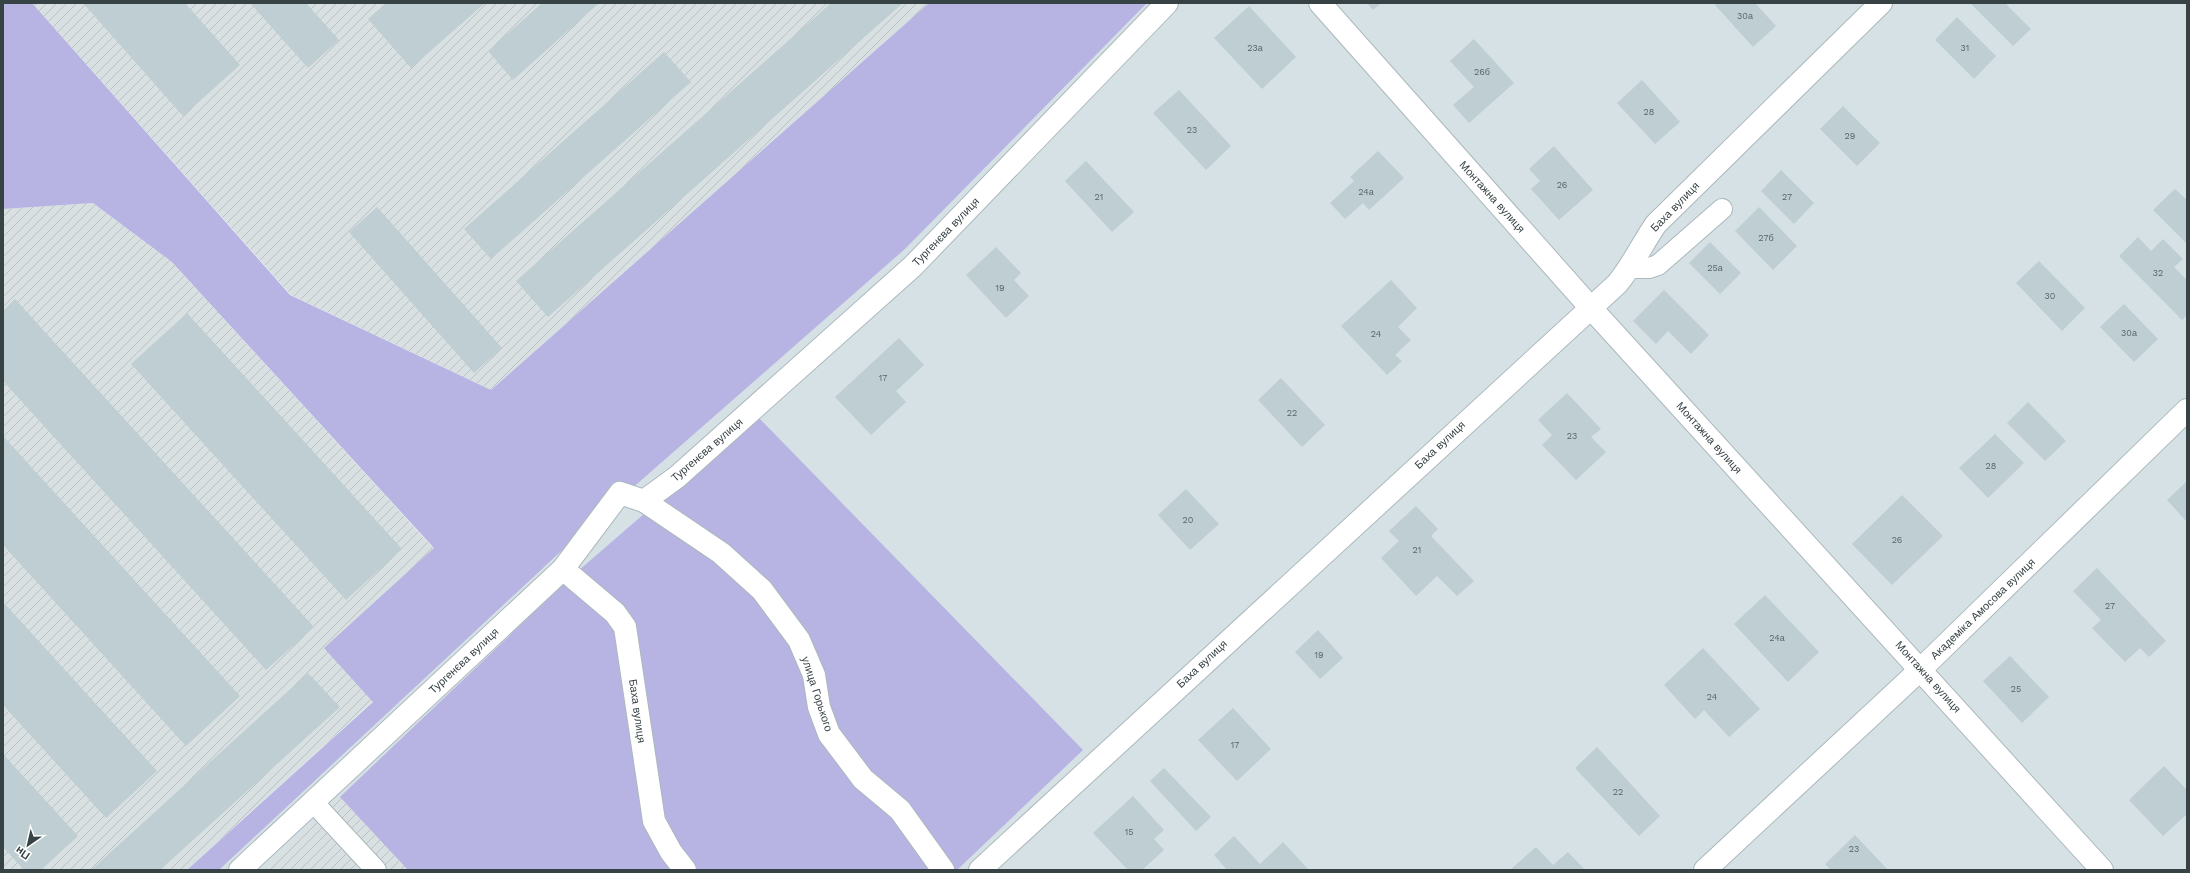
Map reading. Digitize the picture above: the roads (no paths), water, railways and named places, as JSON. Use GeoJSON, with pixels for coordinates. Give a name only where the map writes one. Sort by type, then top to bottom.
{"type":"FeatureCollection","features":[{"type":"Feature","properties":{"kind":"street","name":"Тургенєва вулиця"},"geometry":{"type":"LineString","coordinates":[[240,870],[563,569],[620,493],[644,501],[677,477],[913,266],[1167,3]]}},
{"type":"Feature","properties":{"kind":"street","name":"Монтажна вулиця"},"geometry":{"type":"LineString","coordinates":[[1320,3],[1590,307],[1921,669],[2102,870]]}},
{"type":"Feature","properties":{"kind":"street","name":"Баха вулиця"},"geometry":{"type":"LineString","coordinates":[[980,870],[1590,307],[1617,284],[1630,268],[1642,244],[1656,224],[1881,3]]}},
{"type":"Feature","properties":{"kind":"street","name":"Академіка Амосова вулиця"},"geometry":{"type":"LineString","coordinates":[[1705,870],[1921,669],[2187,410]]}},
{"type":"Feature","properties":{"kind":"street","name":"улица Горького"},"geometry":{"type":"LineString","coordinates":[[644,501],[721,553],[762,590],[799,640],[814,675],[819,707],[829,734],[862,779],[900,810],[943,870]]}},
{"type":"Feature","properties":{"kind":"street","name":"Баха вулиця"},"geometry":{"type":"LineString","coordinates":[[563,569],[616,613],[625,627],[654,822],[670,852],[685,870]]}},
{"type":"Feature","properties":{"kind":"lane"},"geometry":{"type":"LineString","coordinates":[[1630,268],[1649,268],[1658,265],[1722,209]]}},
{"type":"Feature","properties":{"kind":"lane"},"geometry":{"type":"LineString","coordinates":[[313,802],[376,870]]}}]}
